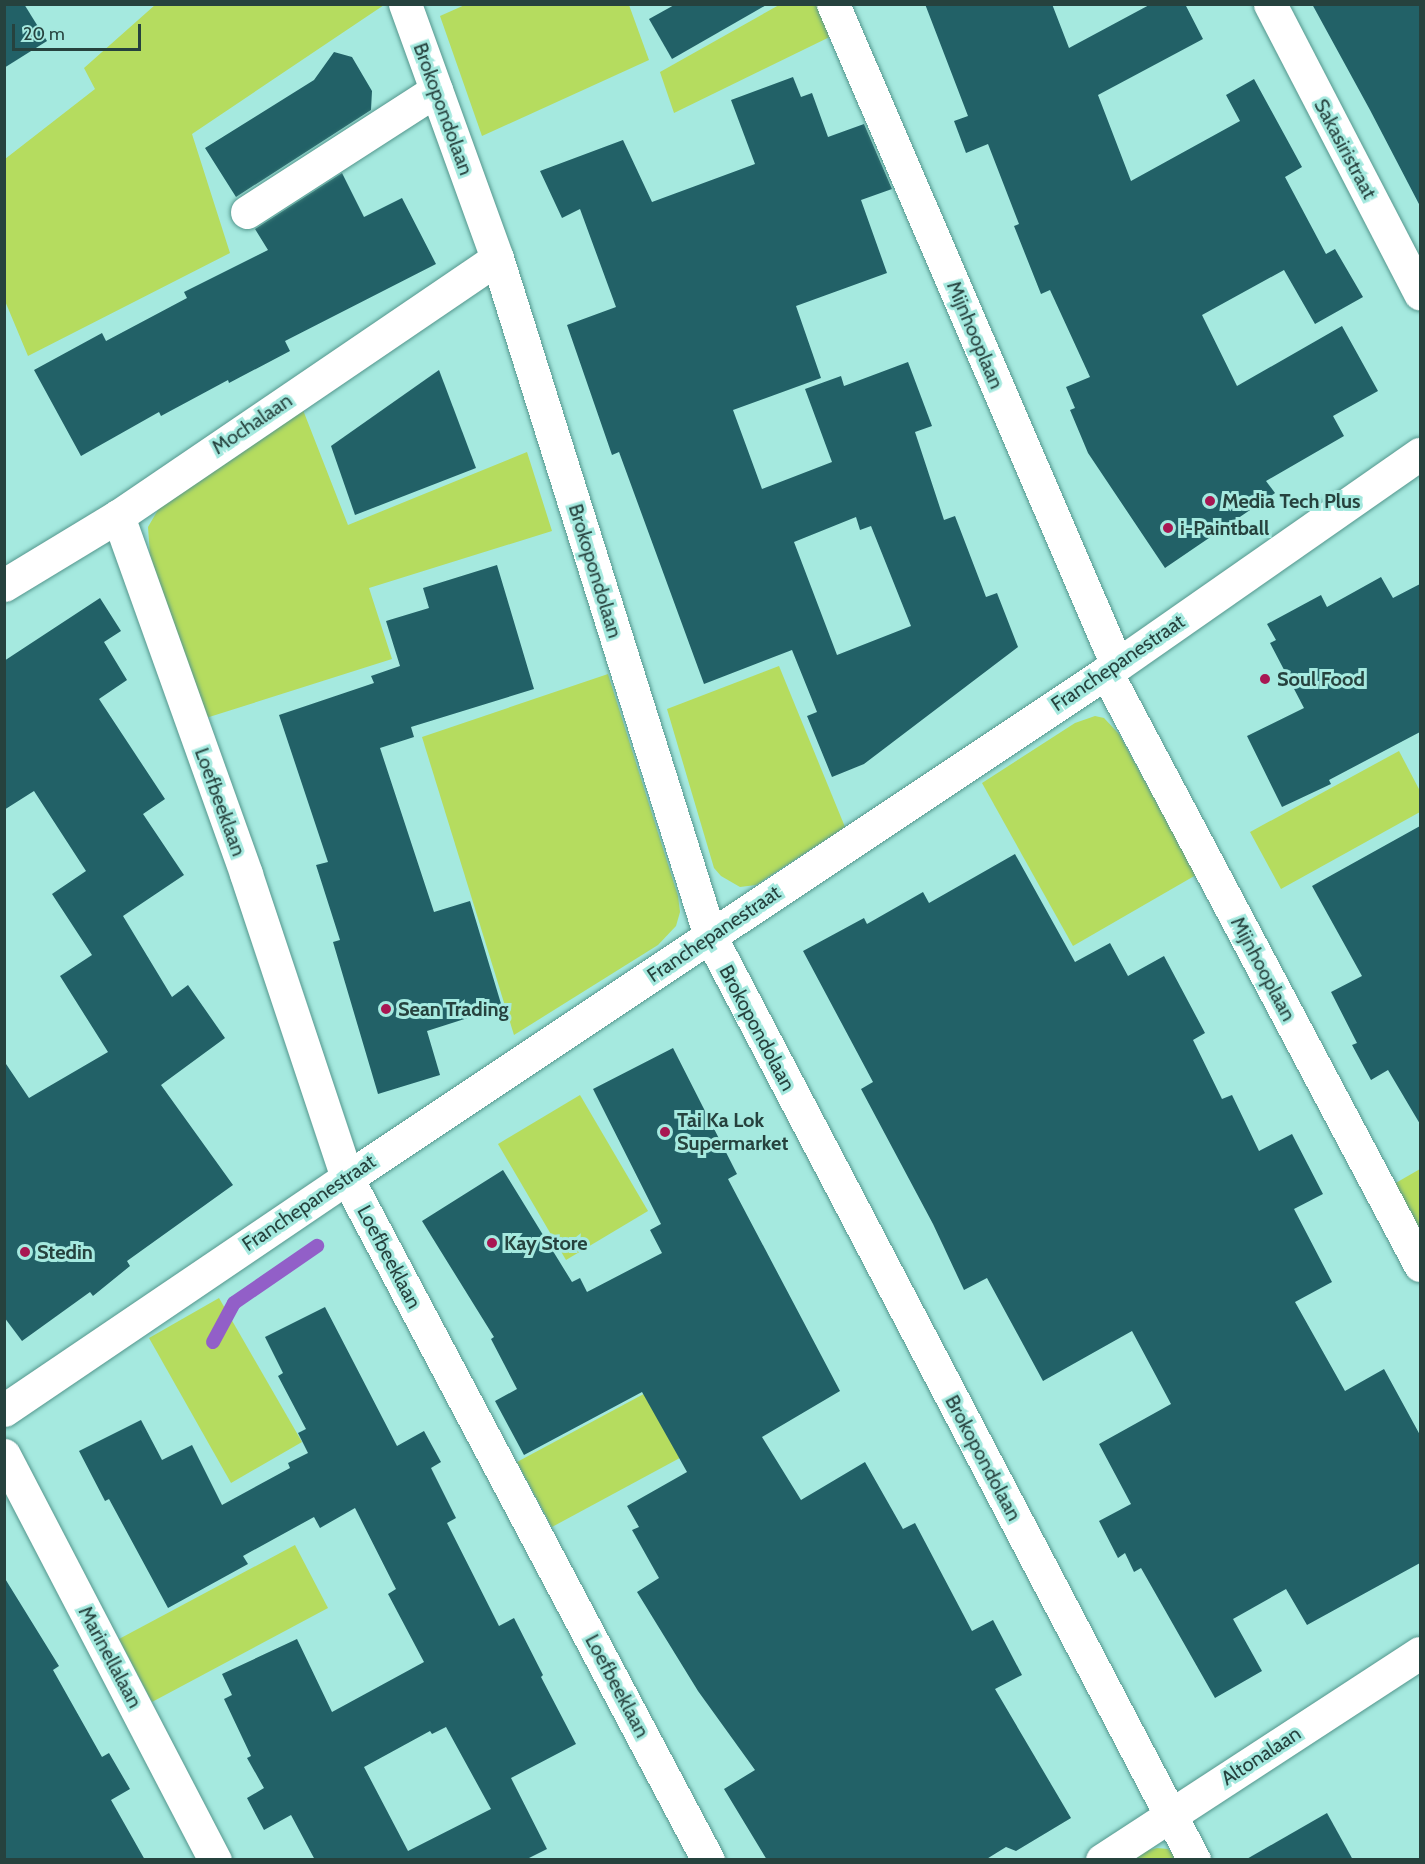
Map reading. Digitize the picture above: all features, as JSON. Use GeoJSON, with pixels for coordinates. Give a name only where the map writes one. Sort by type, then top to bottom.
{"type":"FeatureCollection","features":[{"type":"Feature","properties":{"kind":"street","name":"Brokopondolaan"},"geometry":{"type":"LineString","coordinates":[[405,4],[497,258],[710,936],[1194,1860]]}},
{"type":"Feature","properties":{"kind":"street","name":"Mijnhooplaan"},"geometry":{"type":"LineString","coordinates":[[833,4],[1111,668],[1420,1265]]}},
{"type":"Feature","properties":{"kind":"street","name":"Sakasiristraat"},"geometry":{"type":"LineString","coordinates":[[1270,4],[1420,293]]}},
{"type":"Feature","properties":{"kind":"street"},"geometry":{"type":"LineString","coordinates":[[247,212],[436,90]]}},
{"type":"Feature","properties":{"kind":"street","name":"Mochalaan"},"geometry":{"type":"LineString","coordinates":[[4,585],[118,516],[497,258]]}},
{"type":"Feature","properties":{"kind":"street","name":"Franchepanestraat"},"geometry":{"type":"LineString","coordinates":[[4,1410],[1111,668],[1420,454]]}},
{"type":"Feature","properties":{"kind":"street","name":"Loefbeeklaan"},"geometry":{"type":"LineString","coordinates":[[118,516],[246,874],[347,1178],[708,1860]]}},
{"type":"Feature","properties":{"kind":"street","name":"Marinellalaan"},"geometry":{"type":"LineString","coordinates":[[4,1455],[215,1860]]}},
{"type":"Feature","properties":{"kind":"street","name":"Altonalaan"},"geometry":{"type":"LineString","coordinates":[[1102,1860],[1420,1653]]}},
{"type":"Feature","properties":{"kind":"green space"},"geometry":{"type":"Polygon","coordinates":[[[467,4],[629,5],[649,60],[482,136],[440,16],[467,4]]]}},
{"type":"Feature","properties":{"kind":"green space"},"geometry":{"type":"Polygon","coordinates":[[[155,5],[384,5],[192,134],[230,253],[28,356],[5,301],[5,159],[95,89],[84,68],[155,5]]]}},
{"type":"Feature","properties":{"kind":"green space"},"geometry":{"type":"Polygon","coordinates":[[[779,5],[835,5],[846,29],[674,113],[660,72],[779,5]]]}},
{"type":"Feature","properties":{"kind":"green space"},"geometry":{"type":"Polygon","coordinates":[[[303,410],[348,525],[527,452],[552,531],[369,588],[392,659],[206,718],[150,555],[148,527],[162,503],[303,410]]]}},
{"type":"Feature","properties":{"kind":"green space"},"geometry":{"type":"Polygon","coordinates":[[[779,666],[845,827],[756,885],[740,887],[721,876],[714,868],[667,709],[779,666]]]}},
{"type":"Feature","properties":{"kind":"green space"},"geometry":{"type":"Polygon","coordinates":[[[608,674],[678,896],[680,912],[676,926],[658,945],[514,1035],[422,737],[608,674]]]}},
{"type":"Feature","properties":{"kind":"green space"},"geometry":{"type":"Polygon","coordinates":[[[1095,716],[1104,718],[1119,734],[1196,875],[1073,946],[982,783],[1075,723],[1095,716]]]}},
{"type":"Feature","properties":{"kind":"green space"},"geometry":{"type":"Polygon","coordinates":[[[1399,751],[1420,791],[1420,812],[1281,889],[1250,832],[1399,751]]]}},
{"type":"Feature","properties":{"kind":"green space"},"geometry":{"type":"Polygon","coordinates":[[[580,1095],[648,1211],[566,1260],[498,1144],[580,1095]]]}},
{"type":"Feature","properties":{"kind":"green space"},"geometry":{"type":"Polygon","coordinates":[[[1420,1169],[1420,1232],[1394,1184],[1420,1169]]]}},
{"type":"Feature","properties":{"kind":"green space"},"geometry":{"type":"Polygon","coordinates":[[[219,1298],[302,1442],[231,1483],[149,1338],[219,1298]]]}},
{"type":"Feature","properties":{"kind":"green space"},"geometry":{"type":"Polygon","coordinates":[[[681,1374],[715,1439],[552,1527],[517,1462],[681,1374]]]}},
{"type":"Feature","properties":{"kind":"green space"},"geometry":{"type":"Polygon","coordinates":[[[295,1545],[328,1608],[152,1702],[119,1639],[295,1545]]]}},
{"type":"Feature","properties":{"kind":"green space"},"geometry":{"type":"Polygon","coordinates":[[[1157,1848],[1168,1849],[1179,1860],[1133,1860],[1146,1851],[1157,1848]]]}},
{"type":"Feature","properties":{"kind":"building"},"geometry":{"type":"Polygon","coordinates":[[[4,4],[24,4],[47,41],[4,68],[4,4]]]}},
{"type":"Feature","properties":{"kind":"building"},"geometry":{"type":"Polygon","coordinates":[[[676,4],[768,4],[672,59],[649,19],[676,4]]]}},
{"type":"Feature","properties":{"kind":"building"},"geometry":{"type":"Polygon","coordinates":[[[925,4],[1052,4],[1069,48],[1151,4],[1185,4],[1203,39],[1098,95],[1131,181],[1240,121],[1226,95],[1254,79],[1302,167],[1285,177],[1326,254],[1335,249],[1363,297],[1315,324],[1284,270],[1202,315],[1237,386],[1342,326],[1378,391],[1333,416],[1344,436],[1266,481],[1275,493],[1165,568],[1088,453],[1070,410],[1075,408],[1066,387],[1090,377],[1050,290],[1041,294],[1014,226],[1019,224],[988,144],[966,153],[954,121],[968,116],[925,4]]]}},
{"type":"Feature","properties":{"kind":"building"},"geometry":{"type":"Polygon","coordinates":[[[1312,4],[1420,4],[1420,206],[1370,110],[1312,4]]]}},
{"type":"Feature","properties":{"kind":"building"},"geometry":{"type":"Polygon","coordinates":[[[334,52],[352,57],[372,91],[371,110],[236,197],[205,148],[314,80],[334,52]]]}},
{"type":"Feature","properties":{"kind":"building"},"geometry":{"type":"Polygon","coordinates":[[[793,77],[801,97],[812,93],[828,137],[864,124],[892,189],[861,200],[887,273],[796,306],[821,378],[733,410],[762,489],[832,462],[805,389],[841,376],[844,386],[908,362],[932,426],[915,432],[944,520],[955,516],[986,597],[997,593],[1018,647],[864,764],[832,777],[807,716],[817,712],[792,650],[704,684],[619,452],[612,455],[567,325],[616,307],[580,209],[562,218],[540,171],[623,140],[652,202],[755,164],[731,100],[793,77]],[[856,517],[794,542],[837,655],[911,626],[871,526],[860,530],[856,517]]]}},
{"type":"Feature","properties":{"kind":"building"},"geometry":{"type":"Polygon","coordinates":[[[342,173],[364,217],[402,198],[436,264],[285,341],[290,351],[229,383],[228,380],[161,416],[159,412],[81,456],[34,370],[102,333],[106,341],[187,298],[184,292],[268,250],[255,229],[342,173]]]}},
{"type":"Feature","properties":{"kind":"building"},"geometry":{"type":"Polygon","coordinates":[[[439,370],[476,468],[355,515],[331,446],[439,370]]]}},
{"type":"Feature","properties":{"kind":"building"},"geometry":{"type":"Polygon","coordinates":[[[497,565],[534,689],[411,727],[414,737],[380,748],[434,912],[470,901],[502,1007],[427,1031],[440,1075],[378,1094],[333,942],[340,940],[316,865],[328,862],[279,715],[374,683],[371,676],[400,666],[386,621],[429,608],[423,588],[497,565]]]}},
{"type":"Feature","properties":{"kind":"building"},"geometry":{"type":"Polygon","coordinates":[[[1381,577],[1393,598],[1420,584],[1420,732],[1329,780],[1331,784],[1282,807],[1247,736],[1304,708],[1270,643],[1276,640],[1267,624],[1321,595],[1327,607],[1381,577]]]}},
{"type":"Feature","properties":{"kind":"building"},"geometry":{"type":"Polygon","coordinates":[[[100,598],[121,631],[104,642],[127,680],[99,699],[165,799],[143,814],[184,875],[123,916],[172,997],[188,985],[225,1038],[161,1085],[233,1185],[127,1261],[130,1266],[93,1296],[90,1292],[22,1341],[4,1317],[4,1061],[29,1098],[108,1052],[60,976],[92,955],[52,894],[86,871],[34,791],[4,810],[4,661],[100,598]]]}},
{"type":"Feature","properties":{"kind":"building"},"geometry":{"type":"Polygon","coordinates":[[[1420,826],[1420,1124],[1388,1070],[1371,1080],[1352,1045],[1357,1043],[1331,992],[1362,976],[1312,886],[1420,826]]]}},
{"type":"Feature","properties":{"kind":"building"},"geometry":{"type":"Polygon","coordinates":[[[1015,854],[1075,962],[1110,943],[1128,976],[1164,956],[1205,1033],[1193,1040],[1222,1099],[1232,1095],[1259,1151],[1292,1134],[1323,1194],[1294,1209],[1332,1282],[1295,1302],[1345,1391],[1384,1369],[1420,1435],[1420,1563],[1307,1625],[1286,1589],[1233,1619],[1262,1671],[1215,1698],[1141,1568],[1134,1572],[1125,1553],[1118,1558],[1099,1521],[1131,1504],[1099,1444],[1171,1404],[1132,1331],[1043,1381],[987,1278],[964,1290],[933,1224],[861,1089],[873,1082],[803,951],[864,918],[867,924],[923,892],[929,903],[1015,854]]]}},
{"type":"Feature","properties":{"kind":"building"},"geometry":{"type":"Polygon","coordinates":[[[673,1048],[737,1174],[728,1179],[840,1391],[762,1437],[801,1500],[865,1462],[903,1529],[915,1523],[972,1631],[993,1620],[1022,1675],[995,1689],[1071,1818],[1016,1851],[1006,1847],[985,1860],[767,1860],[724,1789],[755,1770],[698,1691],[637,1592],[659,1578],[632,1530],[639,1527],[627,1506],[687,1472],[642,1392],[524,1455],[495,1401],[517,1389],[491,1339],[494,1337],[422,1221],[503,1170],[572,1282],[580,1278],[587,1292],[662,1253],[650,1230],[661,1224],[593,1089],[673,1048]]]}},
{"type":"Feature","properties":{"kind":"building"},"geometry":{"type":"Polygon","coordinates":[[[325,1307],[397,1446],[424,1431],[441,1462],[431,1468],[456,1518],[447,1523],[499,1626],[514,1618],[543,1675],[541,1677],[576,1744],[511,1778],[547,1849],[525,1860],[315,1860],[291,1815],[264,1830],[247,1798],[264,1788],[247,1758],[251,1756],[224,1699],[232,1695],[222,1674],[297,1639],[332,1712],[424,1662],[388,1594],[396,1589],[355,1508],[320,1528],[314,1517],[243,1556],[248,1564],[168,1608],[109,1499],[105,1501],[79,1451],[141,1420],[162,1460],[192,1445],[222,1505],[290,1468],[288,1463],[308,1453],[298,1433],[306,1429],[278,1376],[283,1373],[265,1337],[325,1307]],[[446,1727],[432,1734],[430,1731],[364,1767],[408,1851],[491,1809],[446,1727]]]}},
{"type":"Feature","properties":{"kind":"building"},"geometry":{"type":"Polygon","coordinates":[[[4,1577],[59,1666],[53,1670],[102,1757],[109,1753],[130,1789],[111,1800],[145,1860],[4,1860],[4,1577]]]}},
{"type":"Feature","properties":{"kind":"building"},"geometry":{"type":"Polygon","coordinates":[[[1327,1813],[1353,1860],[1245,1860],[1327,1813]]]}},
{"type":"Feature","properties":{"kind":"waterway"},"geometry":{"type":"LineString","coordinates":[[213,1342],[234,1303],[317,1246]]}},
{"type":"Feature","properties":{"kind":"place","name":"Media Tech Plus"},"geometry":{"type":"Point","coordinates":[1210,501]}},
{"type":"Feature","properties":{"kind":"place","name":"i-Paintball"},"geometry":{"type":"Point","coordinates":[1168,528]}},
{"type":"Feature","properties":{"kind":"place","name":"Soul Food"},"geometry":{"type":"Point","coordinates":[1265,679]}},
{"type":"Feature","properties":{"kind":"place","name":"Sean Trading"},"geometry":{"type":"Point","coordinates":[386,1009]}},
{"type":"Feature","properties":{"kind":"place","name":"Tai Ka Lok Supermarket"},"geometry":{"type":"Point","coordinates":[665,1132]}},
{"type":"Feature","properties":{"kind":"place","name":"Kay Store"},"geometry":{"type":"Point","coordinates":[492,1243]}},
{"type":"Feature","properties":{"kind":"place","name":"Stedin"},"geometry":{"type":"Point","coordinates":[25,1252]}}]}
